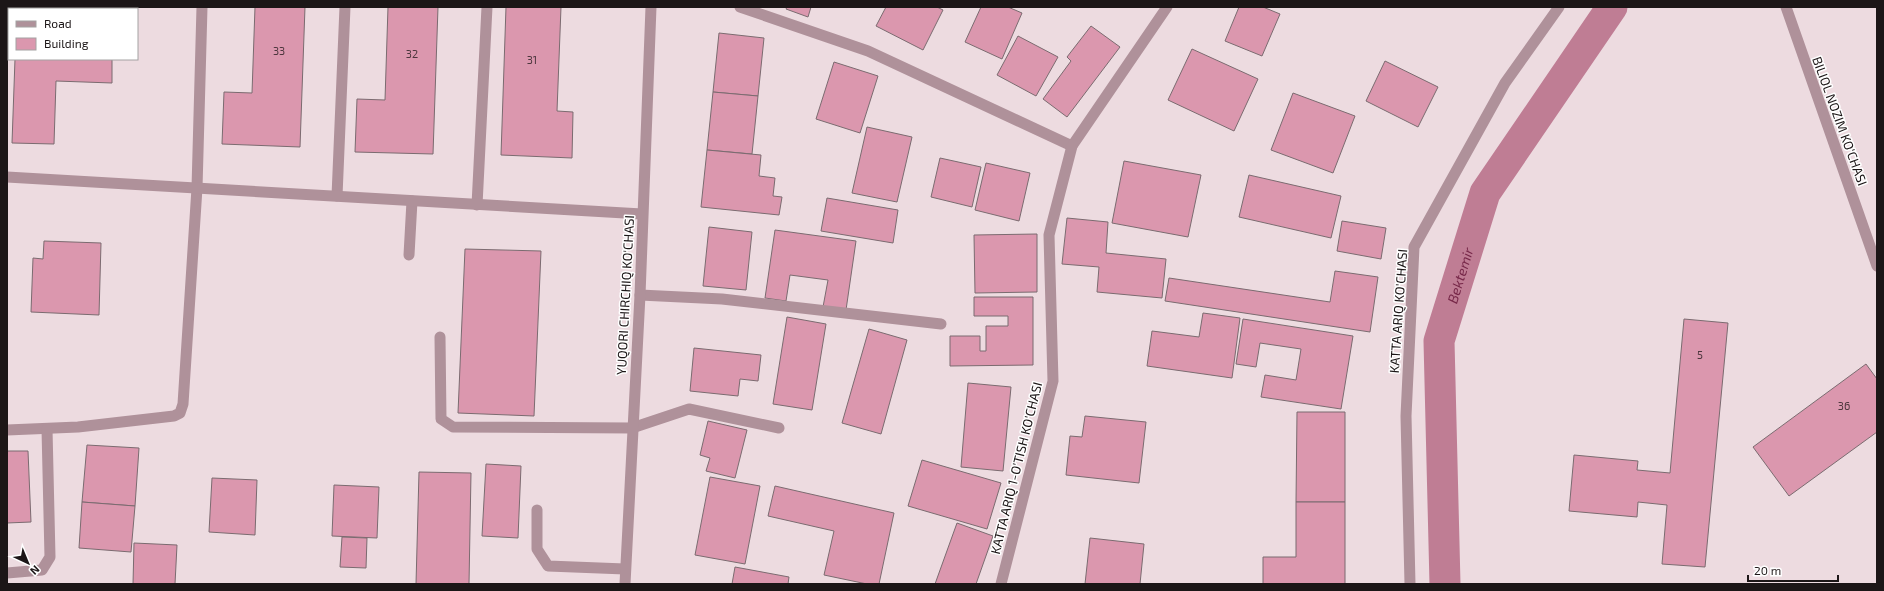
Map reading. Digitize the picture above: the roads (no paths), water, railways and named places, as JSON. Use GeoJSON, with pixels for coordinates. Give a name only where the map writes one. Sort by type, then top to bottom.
{"type":"FeatureCollection","features":[{"type":"Feature","properties":{"kind":"street"},"geometry":{"type":"LineString","coordinates":[[7,430],[78,427],[174,416],[180,413],[183,404],[197,188],[202,7]]}},
{"type":"Feature","properties":{"kind":"street"},"geometry":{"type":"LineString","coordinates":[[337,196],[345,7]]}},
{"type":"Feature","properties":{"kind":"street"},"geometry":{"type":"LineString","coordinates":[[477,205],[487,7]]}},
{"type":"Feature","properties":{"kind":"street","name":"YUQORI CHIRCHIQ KO'CHASI"},"geometry":{"type":"LineString","coordinates":[[625,584],[640,295],[651,7]]}},
{"type":"Feature","properties":{"kind":"street"},"geometry":{"type":"LineString","coordinates":[[740,7],[868,50],[1072,146]]}},
{"type":"Feature","properties":{"kind":"street","name":"KATTA ARIQ 1-O'TISH KO'CHASI"},"geometry":{"type":"LineString","coordinates":[[1001,584],[1053,380],[1049,235],[1072,146],[1167,7]]}},
{"type":"Feature","properties":{"kind":"street","name":"KATTA ARIQ KO'CHASI"},"geometry":{"type":"LineString","coordinates":[[1410,584],[1406,416],[1414,247],[1505,83],[1559,7]]}},
{"type":"Feature","properties":{"kind":"street","name":"BILIOL NOZIM KO'CHASI"},"geometry":{"type":"LineString","coordinates":[[1786,7],[1877,266]]}},
{"type":"Feature","properties":{"kind":"street"},"geometry":{"type":"LineString","coordinates":[[7,177],[642,214]]}},
{"type":"Feature","properties":{"kind":"street"},"geometry":{"type":"LineString","coordinates":[[409,255],[412,201]]}},
{"type":"Feature","properties":{"kind":"street"},"geometry":{"type":"LineString","coordinates":[[640,295],[722,299],[941,324]]}},
{"type":"Feature","properties":{"kind":"street"},"geometry":{"type":"LineString","coordinates":[[440,337],[441,419],[453,427],[632,428],[689,409],[779,428]]}},
{"type":"Feature","properties":{"kind":"street"},"geometry":{"type":"LineString","coordinates":[[7,573],[42,570],[50,557],[47,428]]}},
{"type":"Feature","properties":{"kind":"street"},"geometry":{"type":"LineString","coordinates":[[538,510],[537,549],[548,566],[625,569]]}},
{"type":"Feature","properties":{"kind":"waterway","name":"Bektemir"},"geometry":{"type":"LineString","coordinates":[[1445,584],[1439,341],[1485,193],[1612,7]]}}]}
